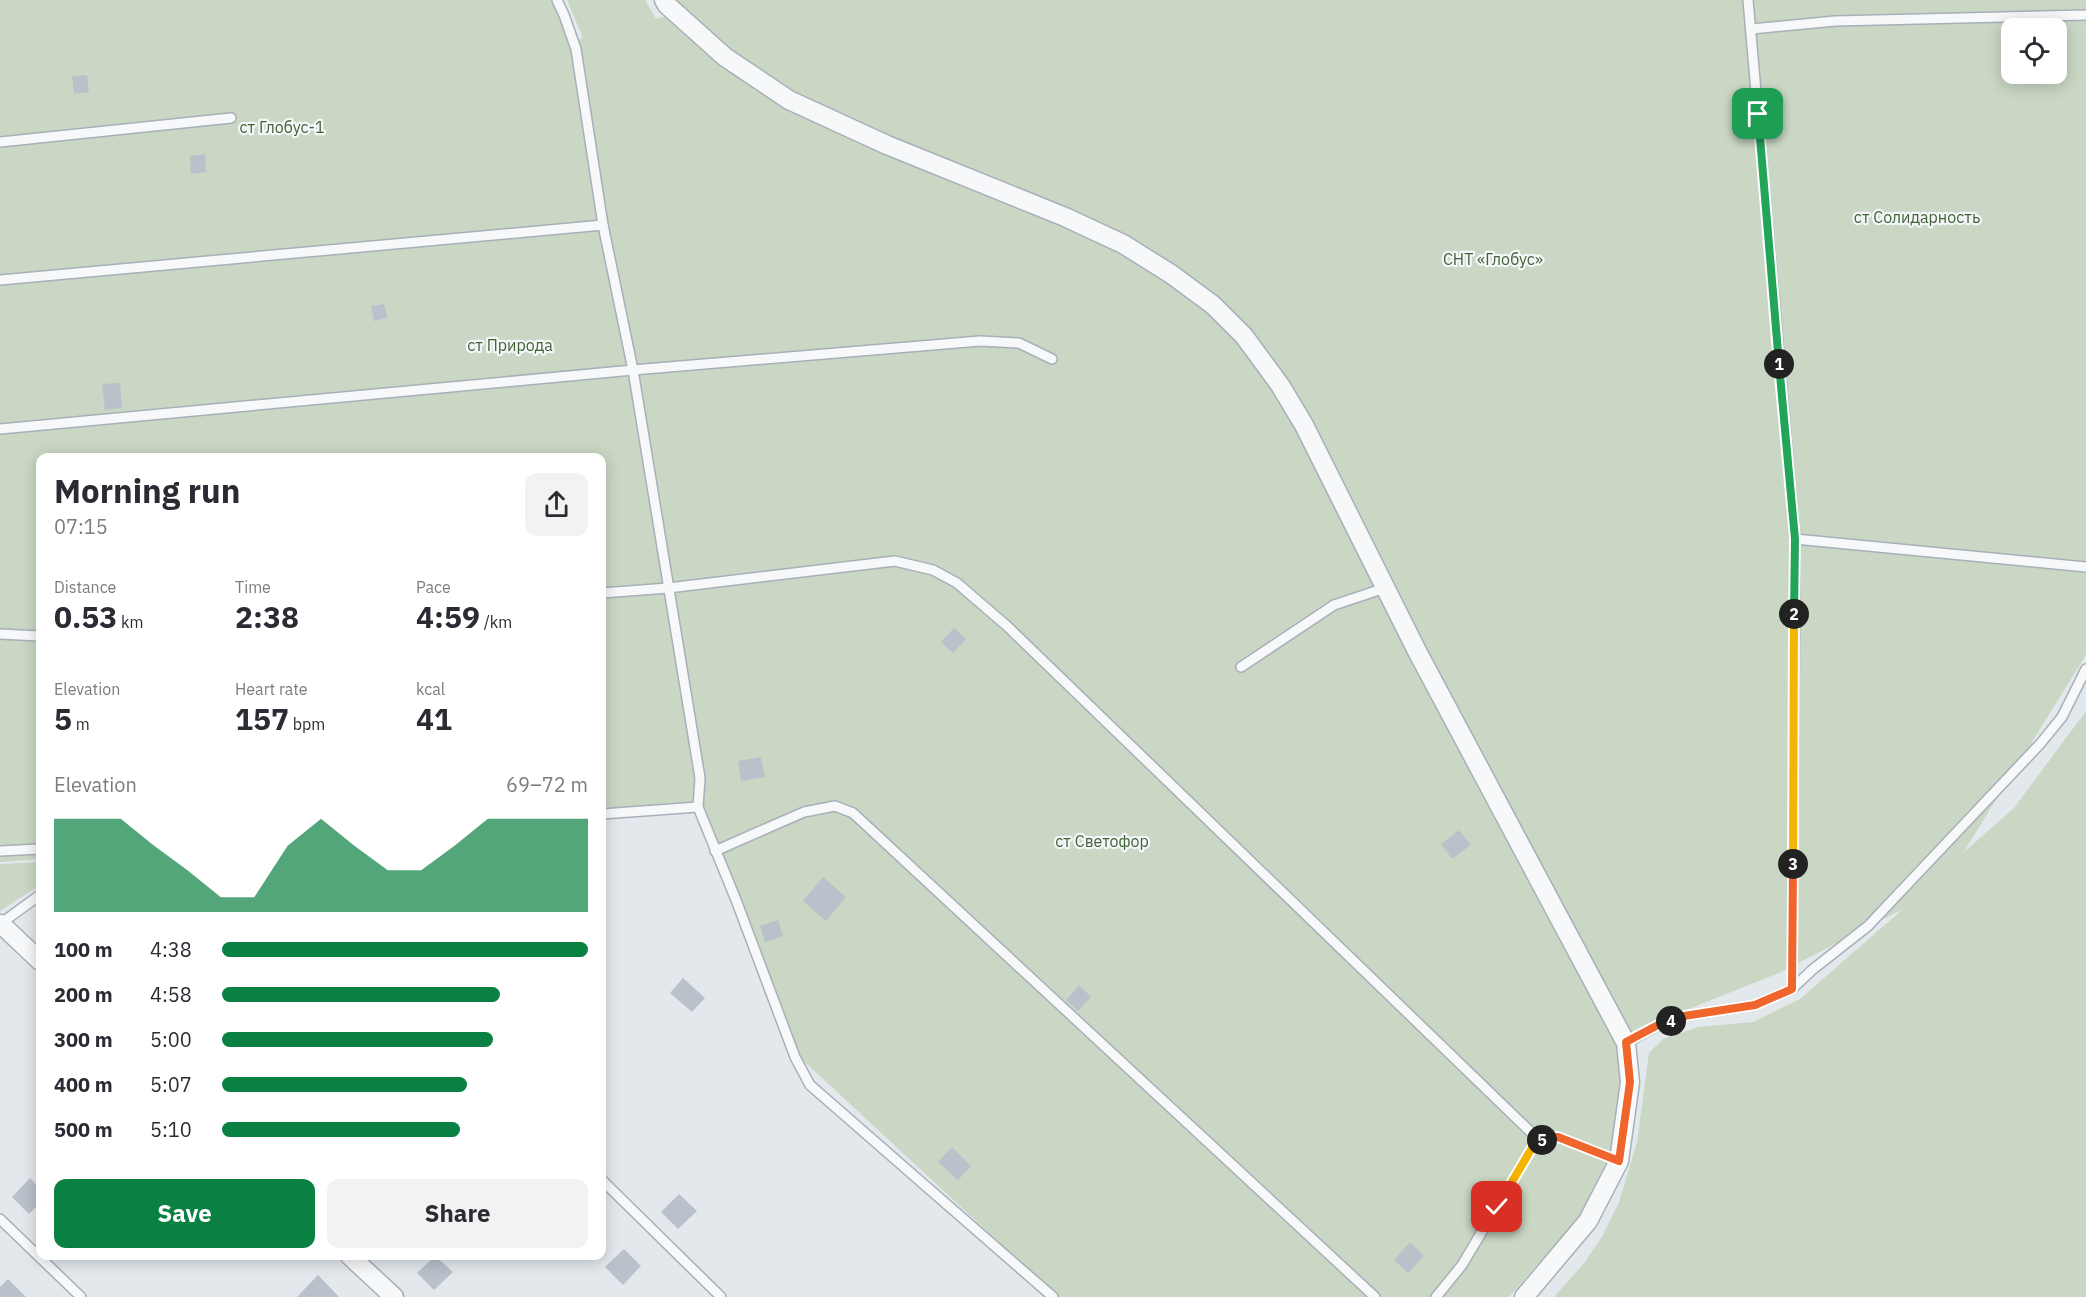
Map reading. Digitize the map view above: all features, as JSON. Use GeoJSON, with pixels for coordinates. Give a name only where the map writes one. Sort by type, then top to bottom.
{"type":"FeatureCollection","features":[{"type":"Feature","properties":{"kind":"street"},"geometry":{"type":"LineString","coordinates":[[664,0],[725,57],[789,100],[887,145],[1065,217],[1123,244],[1171,274],[1213,305],[1244,336],[1280,385],[1304,425],[1418,653],[1626,1042],[1630,1082],[1619,1161],[1588,1221],[1524,1297]]}},
{"type":"Feature","properties":{"kind":"street"},"geometry":{"type":"LineString","coordinates":[[0,924],[36,958]]}},
{"type":"Feature","properties":{"kind":"street"},"geometry":{"type":"LineString","coordinates":[[354,1260],[394,1297]]}},
{"type":"Feature","properties":{"kind":"lane"},"geometry":{"type":"LineString","coordinates":[[557,0],[576,49],[603,225],[633,370],[699,778],[698,807],[795,1057],[810,1085],[1053,1297]]}},
{"type":"Feature","properties":{"kind":"lane"},"geometry":{"type":"LineString","coordinates":[[1748,0],[1795,539],[1792,989]]}},
{"type":"Feature","properties":{"kind":"lane"},"geometry":{"type":"LineString","coordinates":[[1750,29],[1835,21],[2086,15]]}},
{"type":"Feature","properties":{"kind":"lane"},"geometry":{"type":"LineString","coordinates":[[0,142],[231,118]]}},
{"type":"Feature","properties":{"kind":"lane"},"geometry":{"type":"LineString","coordinates":[[0,280],[603,225]]}},
{"type":"Feature","properties":{"kind":"lane"},"geometry":{"type":"LineString","coordinates":[[0,429],[633,370],[980,342],[1019,343],[1052,359]]}},
{"type":"Feature","properties":{"kind":"lane"},"geometry":{"type":"LineString","coordinates":[[1795,539],[2086,567]]}},
{"type":"Feature","properties":{"kind":"lane"},"geometry":{"type":"LineString","coordinates":[[606,593],[668,588],[895,561],[933,570],[957,583],[1007,626],[1539,1140]]}},
{"type":"Feature","properties":{"kind":"lane"},"geometry":{"type":"LineString","coordinates":[[1241,667],[1334,605],[1385,588]]}},
{"type":"Feature","properties":{"kind":"lane"},"geometry":{"type":"LineString","coordinates":[[0,634],[36,636]]}},
{"type":"Feature","properties":{"kind":"lane"},"geometry":{"type":"LineString","coordinates":[[1626,1042],[1658,1025],[1684,1016],[1755,1005],[1792,989],[1812,970],[1868,926],[2040,744],[2062,717],[2086,669]]}},
{"type":"Feature","properties":{"kind":"lane"},"geometry":{"type":"LineString","coordinates":[[715,851],[804,812],[836,806],[853,813],[1374,1297]]}},
{"type":"Feature","properties":{"kind":"lane"},"geometry":{"type":"LineString","coordinates":[[606,814],[698,807]]}},
{"type":"Feature","properties":{"kind":"lane"},"geometry":{"type":"LineString","coordinates":[[0,851],[36,849]]}},
{"type":"Feature","properties":{"kind":"lane"},"geometry":{"type":"LineString","coordinates":[[0,924],[36,898]]}},
{"type":"Feature","properties":{"kind":"lane"},"geometry":{"type":"LineString","coordinates":[[1436,1297],[1462,1265],[1539,1140],[1558,1137],[1619,1161]]}},
{"type":"Feature","properties":{"kind":"lane"},"geometry":{"type":"LineString","coordinates":[[606,1184],[721,1297]]}},
{"type":"Feature","properties":{"kind":"lane"},"geometry":{"type":"LineString","coordinates":[[0,1219],[36,1254]]}},
{"type":"Feature","properties":{"kind":"lane"},"geometry":{"type":"LineString","coordinates":[[43,1260],[81,1297]]}},
{"type":"Feature","properties":{"kind":"green space"},"geometry":{"type":"Polygon","coordinates":[[[0,0],[556,0],[578,40],[583,38],[567,0],[645,0],[656,19],[669,15],[659,0],[2086,0],[2086,655],[1963,853],[2014,808],[2086,711],[2086,1297],[1554,1297],[1585,1262],[1603,1235],[1619,1202],[1637,1142],[1649,1053],[1663,1039],[1698,1027],[1753,1022],[1800,999],[1903,909],[1779,973],[1616,1038],[1628,1106],[1605,1187],[1509,1297],[1058,1297],[794,1052],[702,811],[606,817],[606,453],[36,453],[36,859],[0,862],[0,0]]]}},
{"type":"Feature","properties":{"kind":"green space"},"geometry":{"type":"Polygon","coordinates":[[[36,862],[36,888],[0,911],[0,864],[36,862]]]}},
{"type":"Feature","properties":{"kind":"building"},"geometry":{"type":"Polygon","coordinates":[[[87,75],[89,92],[74,94],[72,76],[87,75]]]}},
{"type":"Feature","properties":{"kind":"building"},"geometry":{"type":"Polygon","coordinates":[[[205,154],[206,172],[191,174],[190,156],[205,154]]]}},
{"type":"Feature","properties":{"kind":"building"},"geometry":{"type":"Polygon","coordinates":[[[384,304],[387,318],[374,321],[371,306],[384,304]]]}},
{"type":"Feature","properties":{"kind":"building"},"geometry":{"type":"Polygon","coordinates":[[[120,383],[122,408],[105,410],[102,384],[120,383]]]}},
{"type":"Feature","properties":{"kind":"building"},"geometry":{"type":"Polygon","coordinates":[[[954,628],[966,639],[953,653],[941,642],[954,628]]]}},
{"type":"Feature","properties":{"kind":"building"},"geometry":{"type":"Polygon","coordinates":[[[761,757],[765,777],[741,781],[738,761],[761,757]]]}},
{"type":"Feature","properties":{"kind":"building"},"geometry":{"type":"Polygon","coordinates":[[[1459,830],[1471,845],[1452,859],[1441,844],[1459,830]]]}},
{"type":"Feature","properties":{"kind":"building"},"geometry":{"type":"Polygon","coordinates":[[[823,877],[846,897],[826,921],[803,901],[823,877]]]}},
{"type":"Feature","properties":{"kind":"building"},"geometry":{"type":"Polygon","coordinates":[[[778,920],[783,936],[765,942],[760,926],[778,920]]]}},
{"type":"Feature","properties":{"kind":"building"},"geometry":{"type":"Polygon","coordinates":[[[683,978],[705,998],[692,1012],[670,993],[683,978]]]}},
{"type":"Feature","properties":{"kind":"building"},"geometry":{"type":"Polygon","coordinates":[[[1079,985],[1091,997],[1078,1011],[1066,1000],[1079,985]]]}},
{"type":"Feature","properties":{"kind":"building"},"geometry":{"type":"Polygon","coordinates":[[[952,1147],[971,1166],[958,1180],[938,1162],[952,1147]]]}},
{"type":"Feature","properties":{"kind":"building"},"geometry":{"type":"Polygon","coordinates":[[[30,1178],[36,1184],[36,1207],[29,1214],[12,1197],[30,1178]]]}},
{"type":"Feature","properties":{"kind":"building"},"geometry":{"type":"Polygon","coordinates":[[[679,1194],[697,1211],[678,1229],[661,1212],[679,1194]]]}},
{"type":"Feature","properties":{"kind":"building"},"geometry":{"type":"Polygon","coordinates":[[[1410,1242],[1424,1256],[1408,1273],[1394,1260],[1410,1242]]]}},
{"type":"Feature","properties":{"kind":"building"},"geometry":{"type":"Polygon","coordinates":[[[624,1249],[641,1266],[623,1285],[605,1267],[624,1249]]]}},
{"type":"Feature","properties":{"kind":"building"},"geometry":{"type":"Polygon","coordinates":[[[431,1260],[440,1260],[453,1272],[434,1290],[417,1273],[431,1260]]]}},
{"type":"Feature","properties":{"kind":"building"},"geometry":{"type":"Polygon","coordinates":[[[318,1275],[339,1297],[297,1297],[318,1275]]]}},
{"type":"Feature","properties":{"kind":"building"},"geometry":{"type":"Polygon","coordinates":[[[8,1279],[26,1297],[0,1297],[0,1287],[8,1279]]]}},
{"type":"Feature","properties":{"kind":"route"},"geometry":{"type":"LineString","coordinates":[[1497,1207],[1539,1140],[1558,1137],[1619,1161],[1627,1117],[1630,1082],[1626,1042],[1658,1025],[1684,1016],[1755,1005],[1792,989],[1795,539],[1758,114]]}},
{"type":"Feature","properties":{"kind":"park label","name":"ст Глобус-1"},"geometry":{"type":"Point","coordinates":[282,127]}},
{"type":"Feature","properties":{"kind":"park label","name":"ст Солидарность"},"geometry":{"type":"Point","coordinates":[1917,217]}},
{"type":"Feature","properties":{"kind":"park label","name":"СНТ «Глобус»"},"geometry":{"type":"Point","coordinates":[1493,259]}},
{"type":"Feature","properties":{"kind":"park label","name":"ст Природа"},"geometry":{"type":"Point","coordinates":[510,345]}},
{"type":"Feature","properties":{"kind":"park label","name":"ст Светофор"},"geometry":{"type":"Point","coordinates":[1102,841]}}]}
